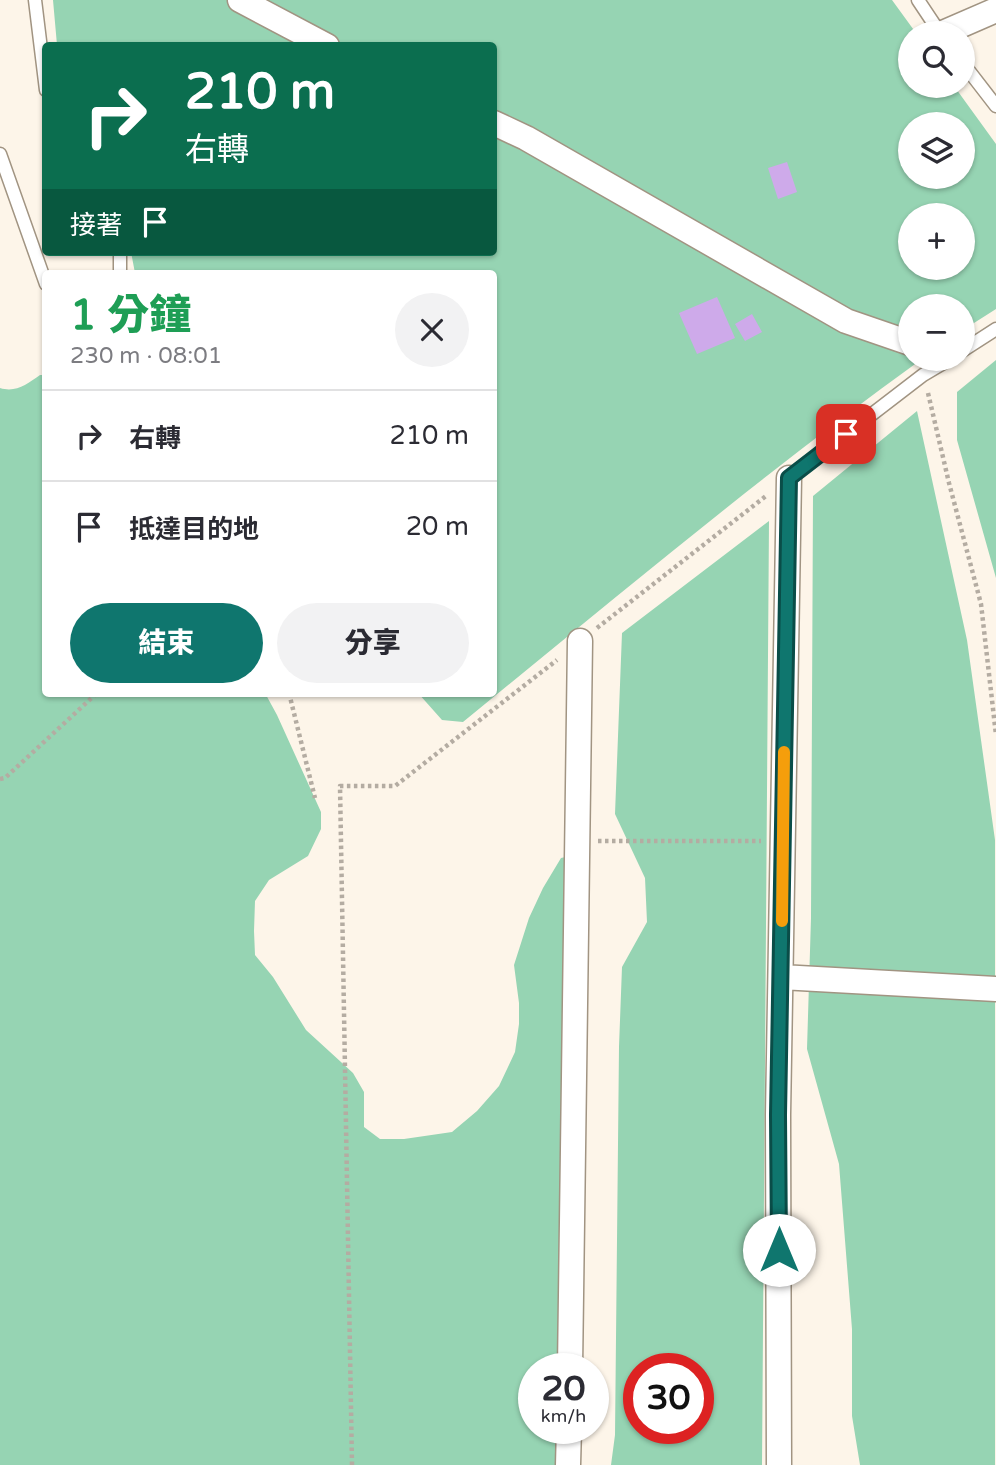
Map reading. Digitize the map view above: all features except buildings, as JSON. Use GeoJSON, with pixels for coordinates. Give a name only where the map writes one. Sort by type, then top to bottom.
{"type":"FeatureCollection","features":[{"type":"Feature","properties":{"kind":"street"},"geometry":{"type":"LineString","coordinates":[[240,0],[319,42]]}},
{"type":"Feature","properties":{"kind":"street"},"geometry":{"type":"LineString","coordinates":[[970,21],[996,10]]}},
{"type":"Feature","properties":{"kind":"street"},"geometry":{"type":"LineString","coordinates":[[497,125],[846,321],[898,339]]}},
{"type":"Feature","properties":{"kind":"street"},"geometry":{"type":"LineString","coordinates":[[779,1465],[778,1115],[789,478]]}},
{"type":"Feature","properties":{"kind":"street"},"geometry":{"type":"LineString","coordinates":[[569,1353],[580,641]]}},
{"type":"Feature","properties":{"kind":"street"},"geometry":{"type":"LineString","coordinates":[[781,977],[996,989]]}},
{"type":"Feature","properties":{"kind":"street"},"geometry":{"type":"LineString","coordinates":[[568,1465],[569,1444]]}},
{"type":"Feature","properties":{"kind":"lane"},"geometry":{"type":"LineString","coordinates":[[35,0],[42,57]]}},
{"type":"Feature","properties":{"kind":"lane"},"geometry":{"type":"LineString","coordinates":[[918,0],[933,21]]}},
{"type":"Feature","properties":{"kind":"lane"},"geometry":{"type":"LineString","coordinates":[[975,79],[996,106]]}},
{"type":"Feature","properties":{"kind":"lane"},"geometry":{"type":"LineString","coordinates":[[0,154],[42,273]]}},
{"type":"Feature","properties":{"kind":"lane"},"geometry":{"type":"LineString","coordinates":[[975,343],[996,330]]}},
{"type":"Feature","properties":{"kind":"lane"},"geometry":{"type":"LineString","coordinates":[[789,478],[930,371]]}},
{"type":"Feature","properties":{"kind":"path"},"geometry":{"type":"LineString","coordinates":[[923,375],[981,604],[996,736]]}},
{"type":"Feature","properties":{"kind":"path"},"geometry":{"type":"LineString","coordinates":[[352,1465],[340,786],[395,786],[789,478]]}},
{"type":"Feature","properties":{"kind":"path"},"geometry":{"type":"LineString","coordinates":[[0,779],[5,778],[93,697]]}},
{"type":"Feature","properties":{"kind":"path"},"geometry":{"type":"LineString","coordinates":[[290,697],[315,798]]}},
{"type":"Feature","properties":{"kind":"path"},"geometry":{"type":"LineString","coordinates":[[577,841],[783,841]]}},
{"type":"Feature","properties":{"kind":"green space"},"geometry":{"type":"Polygon","coordinates":[[[53,0],[892,0],[907,21],[898,21],[898,98],[963,98],[973,112],[898,112],[898,189],[975,189],[975,115],[996,144],[996,309],[975,322],[975,294],[898,294],[898,371],[906,371],[747,492],[497,694],[497,270],[134,270],[132,256],[497,256],[497,42],[57,42],[53,0]]]}},
{"type":"Feature","properties":{"kind":"green space"},"geometry":{"type":"Polygon","coordinates":[[[996,360],[996,578],[957,440],[957,392],[996,360]]]}},
{"type":"Feature","properties":{"kind":"green space"},"geometry":{"type":"Polygon","coordinates":[[[42,375],[42,697],[267,697],[321,812],[321,829],[308,856],[269,880],[255,901],[255,955],[273,977],[306,1030],[353,1073],[364,1092],[364,1127],[380,1139],[404,1139],[452,1132],[477,1111],[499,1086],[515,1052],[519,1024],[514,965],[529,918],[543,888],[561,858],[570,856],[560,1353],[518,1353],[518,1444],[559,1444],[558,1465],[0,1465],[0,388],[16,388],[42,375]]]}},
{"type":"Feature","properties":{"kind":"green space"},"geometry":{"type":"Polygon","coordinates":[[[917,411],[967,640],[995,840],[995,1465],[860,1465],[852,1416],[852,1329],[839,1164],[807,1049],[811,918],[813,496],[917,411]]]}},
{"type":"Feature","properties":{"kind":"green space"},"geometry":{"type":"Polygon","coordinates":[[[769,521],[762,1465],[611,1465],[615,1435],[622,967],[647,922],[645,878],[615,814],[622,633],[769,521]]]}},
{"type":"Feature","properties":{"kind":"green space"},"geometry":{"type":"Polygon","coordinates":[[[422,697],[494,697],[463,722],[442,720],[422,697]]]}},
{"type":"Feature","properties":{"kind":"slow traffic"},"geometry":{"type":"LineString","coordinates":[[782,921],[784,752]]}},
{"type":"Feature","properties":{"kind":"route"},"geometry":{"type":"LineString","coordinates":[[779,1250],[778,1115],[789,478],[846,434]]}}]}
